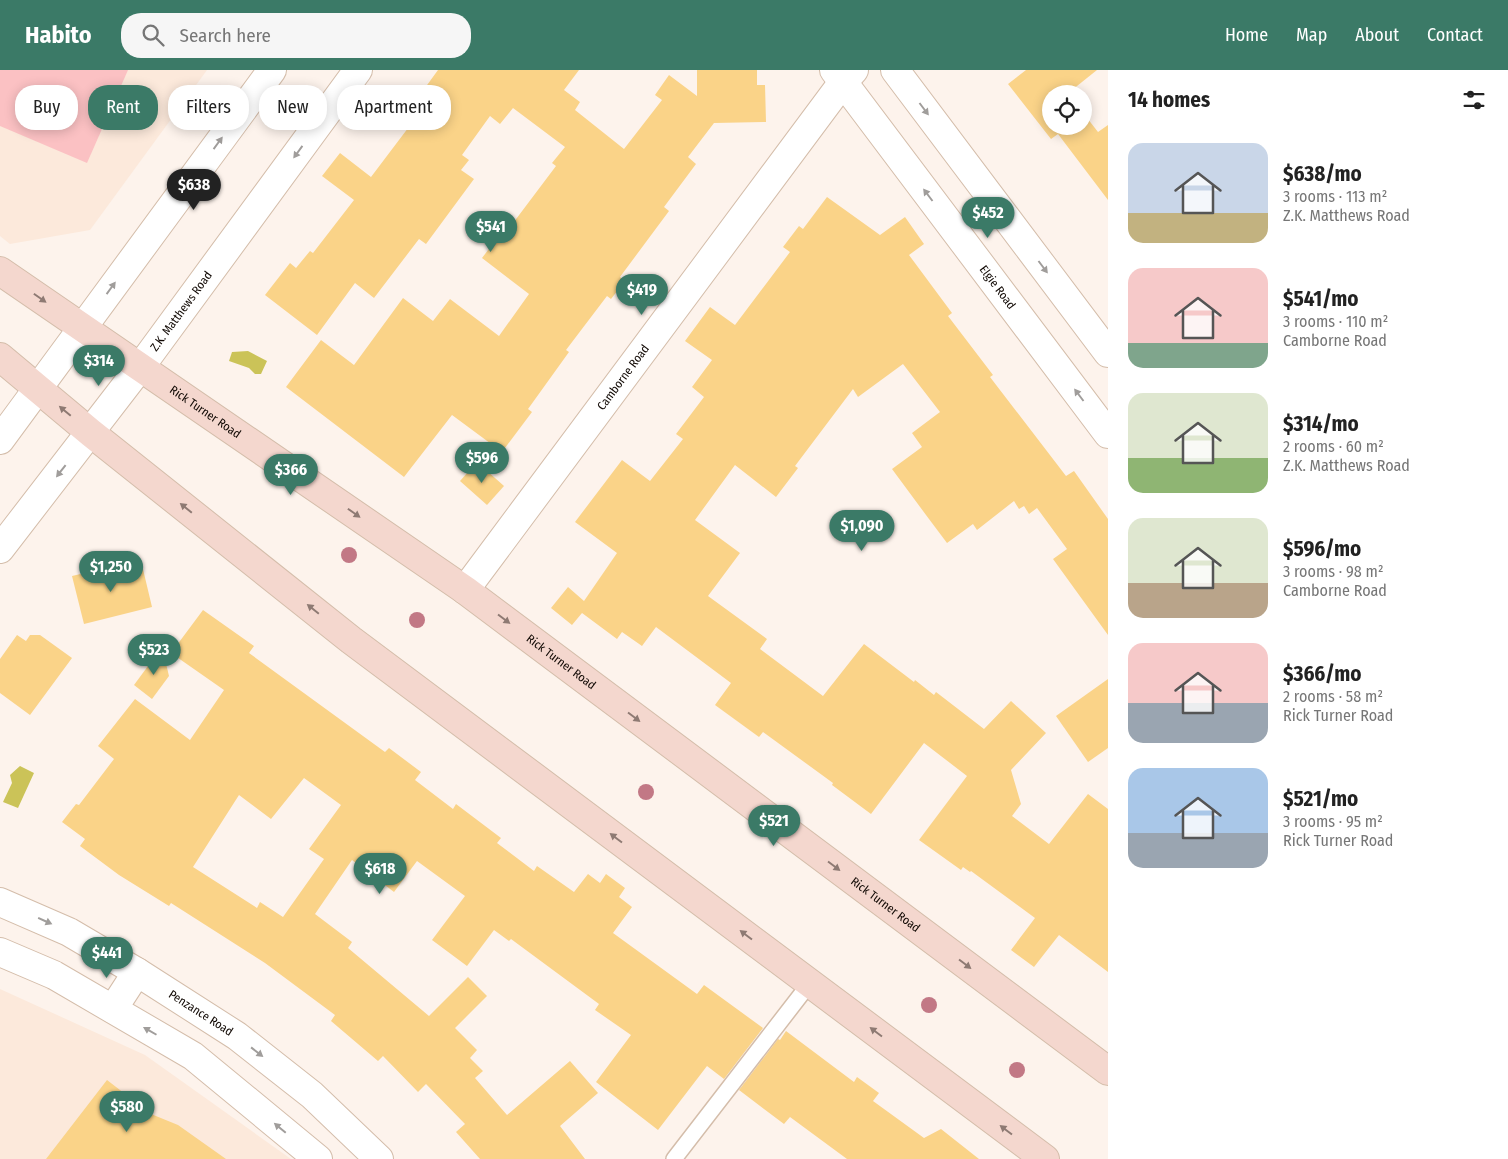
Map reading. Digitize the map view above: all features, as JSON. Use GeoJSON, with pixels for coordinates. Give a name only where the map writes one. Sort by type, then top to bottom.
{"type":"FeatureCollection","features":[{"type":"Feature","properties":{"kind":"main road","name":"Rick Turner Road"},"geometry":{"type":"LineString","coordinates":[[0,271],[465,590],[1108,1071]]}},
{"type":"Feature","properties":{"kind":"main road"},"geometry":{"type":"LineString","coordinates":[[0,357],[91,433],[351,640],[1045,1159]]}},
{"type":"Feature","properties":{"kind":"street"},"geometry":{"type":"LineString","coordinates":[[0,440],[272,70]]}},
{"type":"Feature","properties":{"kind":"street","name":"Z.K. Matthews Road"},"geometry":{"type":"LineString","coordinates":[[0,549],[91,433],[358,70]]}},
{"type":"Feature","properties":{"kind":"street"},"geometry":{"type":"LineString","coordinates":[[895,70],[1108,353]]}},
{"type":"Feature","properties":{"kind":"street","name":"Elgie Road"},"geometry":{"type":"LineString","coordinates":[[844,74],[1108,434]]}},
{"type":"Feature","properties":{"kind":"street","name":"Camborne Road"},"geometry":{"type":"LineString","coordinates":[[465,590],[844,74]]}},
{"type":"Feature","properties":{"kind":"street","name":"Penzance Road"},"geometry":{"type":"LineString","coordinates":[[0,902],[68,932],[137,972],[238,1036],[312,1095],[379,1159]]}},
{"type":"Feature","properties":{"kind":"street"},"geometry":{"type":"LineString","coordinates":[[0,952],[54,975],[193,1056],[318,1159]]}},
{"type":"Feature","properties":{"kind":"street"},"geometry":{"type":"LineString","coordinates":[[113,1009],[137,972]]}},
{"type":"Feature","properties":{"kind":"street"},"geometry":{"type":"LineString","coordinates":[[331,1159],[353,1133]]}},
{"type":"Feature","properties":{"kind":"lane"},"geometry":{"type":"LineString","coordinates":[[674,1159],[810,983]]}},
{"type":"Feature","properties":{"kind":"shaded area"},"geometry":{"type":"Polygon","coordinates":[[[0,70],[207,70],[196,85],[168,85],[168,123],[90,230],[10,244],[0,236],[0,70]]]}},
{"type":"Feature","properties":{"kind":"shaded area"},"geometry":{"type":"Polygon","coordinates":[[[0,70],[128,70],[121,85],[88,85],[88,130],[102,130],[87,163],[0,126],[0,70]]]}},
{"type":"Feature","properties":{"kind":"shaded area"},"geometry":{"type":"Polygon","coordinates":[[[248,351],[267,361],[261,374],[255,374],[249,368],[229,361],[232,352],[248,351]]]}},
{"type":"Feature","properties":{"kind":"shaded area"},"geometry":{"type":"Polygon","coordinates":[[[20,766],[34,773],[18,808],[3,802],[12,783],[10,775],[20,766]]]}},
{"type":"Feature","properties":{"kind":"shaded area"},"geometry":{"type":"Polygon","coordinates":[[[0,989],[145,1055],[291,1159],[0,1159],[0,989]]]}},
{"type":"Feature","properties":{"kind":"building"},"geometry":{"type":"Polygon","coordinates":[[[438,70],[579,70],[564,90],[580,102],[575,110],[624,149],[662,100],[655,95],[669,75],[697,96],[697,70],[757,70],[757,85],[765,85],[766,122],[714,123],[688,157],[696,164],[664,207],[669,211],[620,277],[625,281],[611,299],[607,296],[566,350],[569,352],[528,409],[532,412],[502,452],[452,415],[404,477],[286,387],[321,340],[354,365],[403,298],[433,321],[450,299],[499,336],[529,294],[482,258],[501,233],[504,235],[556,166],[552,163],[565,147],[513,108],[500,124],[490,116],[462,155],[469,160],[461,170],[474,179],[426,244],[419,239],[374,298],[355,283],[317,335],[265,295],[290,263],[296,268],[310,251],[313,253],[354,200],[322,176],[340,153],[371,177],[407,130],[451,130],[451,85],[427,85],[438,70]]]}},
{"type":"Feature","properties":{"kind":"building"},"geometry":{"type":"Polygon","coordinates":[[[1026,70],[1097,70],[1078,85],[1042,85],[1042,127],[1008,84],[1026,70]]]}},
{"type":"Feature","properties":{"kind":"building"},"geometry":{"type":"Polygon","coordinates":[[[1092,124],[1098,132],[1108,125],[1108,200],[1059,135],[1092,135],[1092,124]]]}},
{"type":"Feature","properties":{"kind":"building"},"geometry":{"type":"Polygon","coordinates":[[[1048,135],[1057,135],[1051,139],[1048,135]]]}},
{"type":"Feature","properties":{"kind":"building"},"geometry":{"type":"Polygon","coordinates":[[[827,197],[880,235],[905,217],[924,244],[909,255],[952,313],[948,316],[993,375],[990,377],[1066,476],[1074,471],[1108,519],[1108,635],[1053,559],[1067,549],[1037,508],[1029,514],[1024,506],[1019,509],[1014,501],[977,530],[973,524],[947,543],[892,469],[922,447],[912,433],[940,412],[903,364],[858,397],[853,389],[795,466],[798,468],[776,497],[735,465],[695,520],[740,553],[708,596],[767,639],[760,649],[823,696],[864,644],[914,682],[915,680],[934,695],[936,692],[984,729],[1011,701],[1046,733],[1011,770],[1021,804],[1012,816],[1049,844],[1088,794],[1108,809],[1108,972],[1059,935],[1034,967],[1011,950],[1035,918],[971,871],[963,867],[961,870],[919,840],[967,776],[924,743],[871,814],[832,785],[833,783],[763,732],[759,737],[715,705],[731,683],[656,627],[642,646],[622,632],[617,639],[582,613],[572,625],[551,608],[568,587],[584,601],[617,553],[575,522],[622,460],[650,481],[683,439],[676,434],[704,397],[692,387],[712,360],[685,341],[710,307],[735,325],[790,252],[783,247],[799,226],[803,229],[827,197]]]}},
{"type":"Feature","properties":{"kind":"building"},"geometry":{"type":"Polygon","coordinates":[[[477,462],[504,486],[487,505],[460,481],[477,462]]]}},
{"type":"Feature","properties":{"kind":"building"},"geometry":{"type":"Polygon","coordinates":[[[142,565],[152,607],[84,624],[72,576],[114,566],[115,571],[142,565]]]}},
{"type":"Feature","properties":{"kind":"building"},"geometry":{"type":"Polygon","coordinates":[[[203,610],[254,646],[249,653],[385,752],[389,748],[421,772],[415,780],[453,809],[456,804],[501,838],[497,843],[534,871],[537,866],[574,892],[588,874],[600,883],[606,874],[625,888],[619,897],[632,907],[613,933],[697,994],[704,985],[763,1028],[724,1079],[707,1066],[658,1130],[596,1082],[631,1035],[595,1010],[599,1004],[511,939],[509,941],[494,930],[467,966],[432,940],[465,896],[417,861],[394,892],[352,860],[315,914],[352,942],[348,948],[429,1016],[468,977],[487,996],[455,1028],[477,1050],[470,1058],[483,1071],[475,1078],[507,1115],[570,1061],[598,1093],[560,1126],[585,1159],[480,1159],[456,1132],[465,1124],[426,1084],[418,1092],[383,1056],[378,1061],[331,1021],[335,1015],[265,963],[171,903],[169,906],[119,875],[80,846],[85,839],[62,822],[76,804],[79,805],[114,759],[98,746],[135,699],[190,740],[224,690],[171,653],[203,610]],[[304,778],[271,819],[239,795],[193,867],[257,908],[260,902],[283,917],[324,859],[309,849],[341,805],[304,778]]]}},
{"type":"Feature","properties":{"kind":"building"},"geometry":{"type":"Polygon","coordinates":[[[17,635],[26,641],[30,635],[40,635],[72,658],[30,715],[0,693],[0,659],[17,635]]]}},
{"type":"Feature","properties":{"kind":"building"},"geometry":{"type":"Polygon","coordinates":[[[162,647],[169,676],[152,699],[134,685],[162,647]]]}},
{"type":"Feature","properties":{"kind":"building"},"geometry":{"type":"Polygon","coordinates":[[[1108,679],[1108,748],[1088,762],[1056,716],[1108,679]]]}},
{"type":"Feature","properties":{"kind":"building"},"geometry":{"type":"Polygon","coordinates":[[[786,1031],[854,1082],[857,1077],[879,1093],[873,1101],[924,1138],[941,1129],[979,1159],[847,1159],[790,1117],[784,1124],[739,1090],[786,1031]]]}},
{"type":"Feature","properties":{"kind":"building"},"geometry":{"type":"Polygon","coordinates":[[[107,1080],[151,1114],[178,1125],[226,1159],[46,1159],[107,1080]]]}}]}
